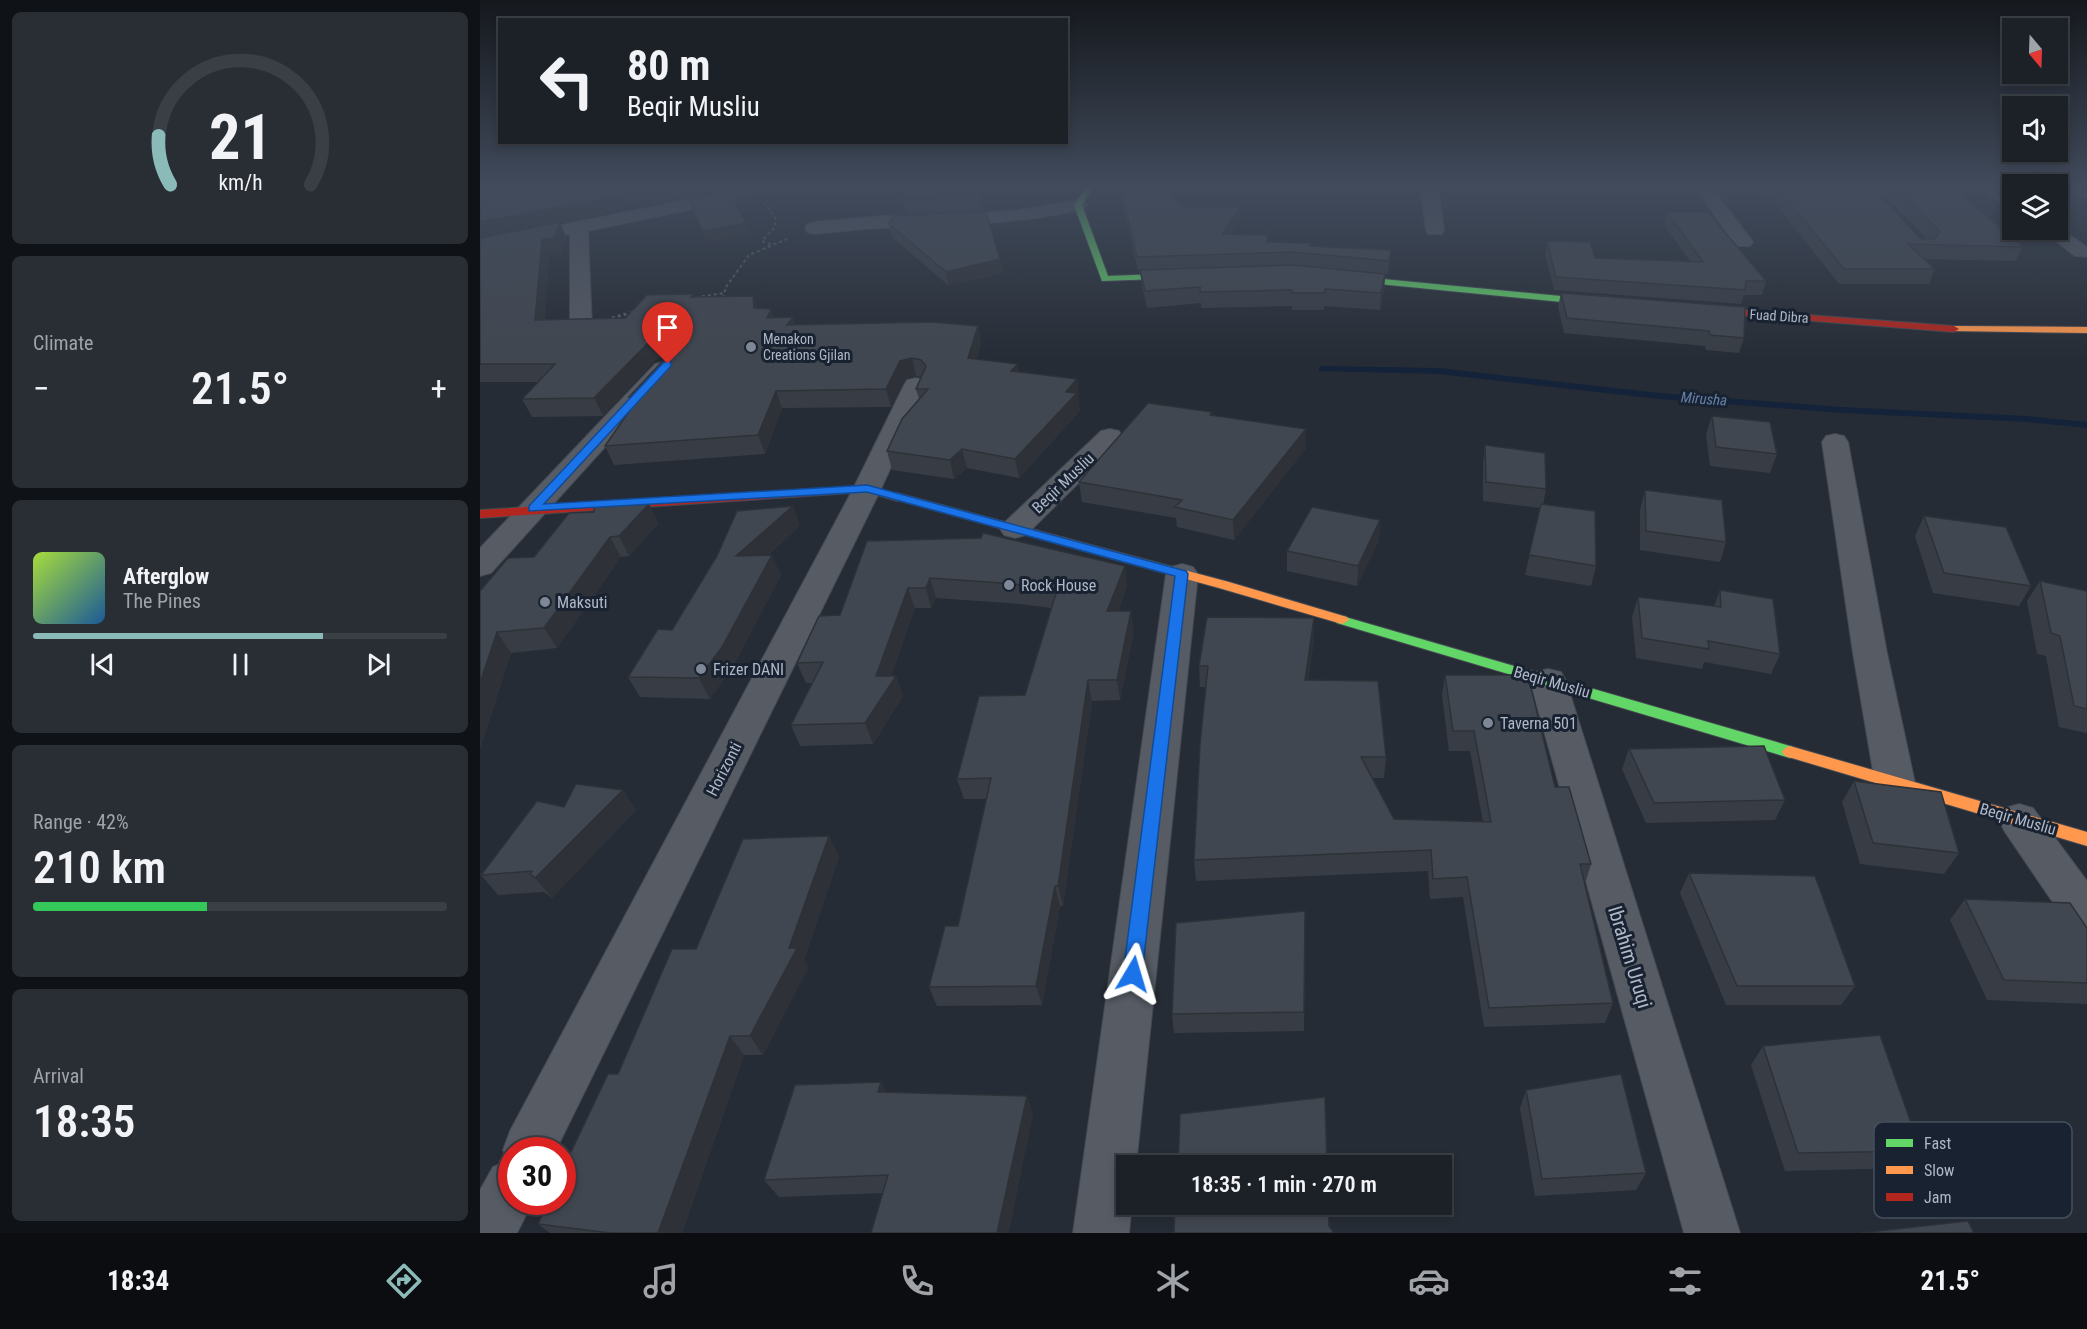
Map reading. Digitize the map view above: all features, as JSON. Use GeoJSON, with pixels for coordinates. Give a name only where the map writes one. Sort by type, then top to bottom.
{"type":"FeatureCollection","features":[{"type":"Feature","properties":{"kind":"street"},"geometry":{"type":"LineString","coordinates":[[480,247],[498,244]]}},
{"type":"Feature","properties":{"kind":"street"},"geometry":{"type":"LineString","coordinates":[[579,244],[580,327]]}},
{"type":"Feature","properties":{"kind":"street"},"geometry":{"type":"LineString","coordinates":[[1092,244],[1105,279],[1199,276]]}},
{"type":"Feature","properties":{"kind":"street"},"geometry":{"type":"LineString","coordinates":[[2070,244],[2082,252]]}},
{"type":"Feature","properties":{"kind":"street"},"geometry":{"type":"LineString","coordinates":[[1327,277],[1619,304]]}},
{"type":"Feature","properties":{"kind":"street","name":"Fuad Dibra"},"geometry":{"type":"LineString","coordinates":[[1690,309],[1961,329],[2087,330]]}},
{"type":"Feature","properties":{"kind":"street"},"geometry":{"type":"LineString","coordinates":[[480,566],[668,364]]}},
{"type":"Feature","properties":{"kind":"street","name":"Horizonti"},"geometry":{"type":"LineString","coordinates":[[537,1137],[867,489],[916,385]]}},
{"type":"Feature","properties":{"kind":"street","name":"Beqir Musliu"},"geometry":{"type":"LineString","coordinates":[[1015,529],[1110,437]]}},
{"type":"Feature","properties":{"kind":"street"},"geometry":{"type":"LineString","coordinates":[[1835,442],[1870,653],[1895,783]]}},
{"type":"Feature","properties":{"kind":"street","name":"Beqir Musliu"},"geometry":{"type":"LineString","coordinates":[[480,514],[867,489],[1182,574],[2087,839]]}},
{"type":"Feature","properties":{"kind":"street"},"geometry":{"type":"LineString","coordinates":[[1101,1233],[1182,574]]}},
{"type":"Feature","properties":{"kind":"street","name":"Ibrahim Uruqi"},"geometry":{"type":"LineString","coordinates":[[1548,681],[1712,1233]]}},
{"type":"Feature","properties":{"kind":"street"},"geometry":{"type":"LineString","coordinates":[[2019,820],[2087,915]]}},
{"type":"Feature","properties":{"kind":"street"},"geometry":{"type":"LineString","coordinates":[[487,1233],[498,1212]]}},
{"type":"Feature","properties":{"kind":"path"},"geometry":{"type":"LineString","coordinates":[[721,305],[726,287],[749,255],[773,245],[769,244]]}},
{"type":"Feature","properties":{"kind":"building"},"geometry":{"type":"Polygon","coordinates":[[[480,244],[542,244],[535,320],[625,318],[647,295],[693,294],[691,297],[753,296],[754,308],[771,309],[767,318],[793,317],[787,325],[932,322],[978,326],[968,358],[1018,364],[1011,371],[1077,379],[1066,392],[1077,393],[1015,459],[962,449],[950,460],[887,451],[902,419],[928,389],[916,389],[926,366],[921,360],[912,358],[900,361],[886,389],[776,391],[758,435],[605,446],[639,397],[629,397],[675,348],[671,340],[660,338],[651,340],[594,398],[522,399],[555,364],[480,364],[480,244]]]}},
{"type":"Feature","properties":{"kind":"building"},"geometry":{"type":"Polygon","coordinates":[[[912,244],[995,244],[1000,259],[946,272],[912,244]]]}},
{"type":"Feature","properties":{"kind":"building"},"geometry":{"type":"Polygon","coordinates":[[[1134,244],[1310,244],[1309,246],[1391,250],[1389,261],[1293,252],[1137,257],[1134,244]]]}},
{"type":"Feature","properties":{"kind":"building"},"geometry":{"type":"Polygon","coordinates":[[[1548,244],[1590,244],[1595,258],[1703,262],[1690,244],[1735,244],[1766,281],[1746,281],[1745,290],[1556,277],[1548,244]]]}},
{"type":"Feature","properties":{"kind":"building"},"geometry":{"type":"Polygon","coordinates":[[[1823,244],[2019,244],[2023,247],[1908,244],[1935,269],[1844,269],[1823,244]]]}},
{"type":"Feature","properties":{"kind":"building"},"geometry":{"type":"Polygon","coordinates":[[[1293,265],[1385,274],[1381,293],[1325,289],[1325,293],[1292,293],[1292,290],[1200,292],[1200,287],[1145,291],[1140,270],[1293,265]]]}},
{"type":"Feature","properties":{"kind":"building"},"geometry":{"type":"Polygon","coordinates":[[[1561,293],[1745,307],[1744,338],[1710,335],[1709,331],[1567,318],[1561,293]]]}},
{"type":"Feature","properties":{"kind":"building"},"geometry":{"type":"Polygon","coordinates":[[[1148,403],[1306,429],[1233,520],[1175,507],[1182,500],[1079,482],[1148,403]]]}},
{"type":"Feature","properties":{"kind":"building"},"geometry":{"type":"Polygon","coordinates":[[[1712,416],[1770,422],[1777,454],[1716,447],[1712,416]]]}},
{"type":"Feature","properties":{"kind":"building"},"geometry":{"type":"Polygon","coordinates":[[[1485,445],[1545,453],[1546,489],[1486,482],[1485,445]]]}},
{"type":"Feature","properties":{"kind":"building"},"geometry":{"type":"Polygon","coordinates":[[[1645,490],[1722,500],[1726,542],[1646,531],[1645,490]]]}},
{"type":"Feature","properties":{"kind":"building"},"geometry":{"type":"Polygon","coordinates":[[[594,502],[649,504],[619,536],[610,537],[544,628],[497,632],[480,683],[480,591],[508,558],[534,557],[569,513],[594,512],[594,502]]]}},
{"type":"Feature","properties":{"kind":"building"},"geometry":{"type":"Polygon","coordinates":[[[1541,504],[1595,511],[1596,566],[1529,555],[1541,504]]]}},
{"type":"Feature","properties":{"kind":"building"},"geometry":{"type":"Polygon","coordinates":[[[793,506],[736,556],[772,555],[722,647],[699,678],[628,677],[658,629],[672,630],[717,556],[737,511],[793,506]]]}},
{"type":"Feature","properties":{"kind":"building"},"geometry":{"type":"Polygon","coordinates":[[[1312,507],[1380,520],[1358,566],[1287,551],[1312,507]]]}},
{"type":"Feature","properties":{"kind":"building"},"geometry":{"type":"Polygon","coordinates":[[[1924,516],[2006,527],[2031,586],[1944,573],[1924,516]]]}},
{"type":"Feature","properties":{"kind":"building"},"geometry":{"type":"Polygon","coordinates":[[[983,533],[1125,566],[1107,611],[1131,611],[1117,680],[1088,680],[1058,886],[1055,886],[1036,986],[929,987],[945,926],[958,926],[991,778],[957,779],[979,696],[1025,695],[1057,590],[1015,584],[930,578],[926,588],[908,588],[876,676],[896,676],[865,723],[791,725],[823,662],[797,663],[819,616],[840,615],[867,541],[981,538],[983,533]]]}},
{"type":"Feature","properties":{"kind":"building"},"geometry":{"type":"Polygon","coordinates":[[[2040,581],[2087,591],[2087,709],[2074,706],[2060,636],[2051,633],[2040,581]]]}},
{"type":"Feature","properties":{"kind":"building"},"geometry":{"type":"Polygon","coordinates":[[[1720,590],[1773,599],[1780,654],[1708,641],[1709,649],[1642,638],[1638,597],[1721,607],[1720,590]]]}},
{"type":"Feature","properties":{"kind":"building"},"geometry":{"type":"Polygon","coordinates":[[[1207,617],[1314,618],[1305,680],[1378,681],[1386,757],[1361,757],[1394,819],[1491,822],[1474,731],[1453,731],[1445,675],[1528,675],[1555,787],[1569,787],[1591,864],[1580,864],[1613,1003],[1489,1008],[1467,877],[1433,879],[1431,850],[1194,860],[1200,744],[1208,666],[1199,666],[1207,617]]]}},
{"type":"Feature","properties":{"kind":"building"},"geometry":{"type":"Polygon","coordinates":[[[1764,746],[1785,800],[1654,803],[1629,749],[1764,746]]]}},
{"type":"Feature","properties":{"kind":"building"},"geometry":{"type":"Polygon","coordinates":[[[1854,781],[1941,792],[1959,853],[1873,843],[1854,781]]]}},
{"type":"Feature","properties":{"kind":"building"},"geometry":{"type":"Polygon","coordinates":[[[576,784],[623,790],[535,878],[530,874],[532,871],[481,875],[537,801],[564,807],[576,784]]]}},
{"type":"Feature","properties":{"kind":"building"},"geometry":{"type":"Polygon","coordinates":[[[829,836],[789,948],[797,948],[750,1036],[730,1036],[658,1233],[610,1233],[538,1224],[542,1215],[576,1215],[576,1141],[608,1074],[618,1074],[672,949],[696,949],[743,839],[829,836]]]}},
{"type":"Feature","properties":{"kind":"building"},"geometry":{"type":"Polygon","coordinates":[[[1689,873],[1815,876],[1855,986],[1737,986],[1689,873]]]}},
{"type":"Feature","properties":{"kind":"building"},"geometry":{"type":"Polygon","coordinates":[[[1965,899],[2070,903],[2087,928],[2087,983],[2004,980],[1965,899]]]}},
{"type":"Feature","properties":{"kind":"building"},"geometry":{"type":"Polygon","coordinates":[[[1305,911],[1304,1012],[1172,1014],[1176,923],[1305,911]]]}},
{"type":"Feature","properties":{"kind":"building"},"geometry":{"type":"Polygon","coordinates":[[[1880,1035],[1911,1122],[1874,1122],[1874,1152],[1798,1153],[1763,1046],[1880,1035]]]}},
{"type":"Feature","properties":{"kind":"building"},"geometry":{"type":"Polygon","coordinates":[[[1621,1074],[1646,1173],[1542,1179],[1526,1090],[1621,1074]]]}},
{"type":"Feature","properties":{"kind":"building"},"geometry":{"type":"Polygon","coordinates":[[[881,1082],[878,1092],[1027,1096],[997,1233],[871,1233],[888,1175],[764,1180],[795,1085],[881,1082]]]}},
{"type":"Feature","properties":{"kind":"building"},"geometry":{"type":"Polygon","coordinates":[[[1325,1097],[1327,1155],[1178,1155],[1180,1114],[1325,1097]]]}},
{"type":"Feature","properties":{"kind":"building"},"geometry":{"type":"Polygon","coordinates":[[[1175,1215],[1328,1215],[1329,1226],[1334,1233],[1174,1233],[1175,1215]]]}},
{"type":"Feature","properties":{"kind":"building"},"geometry":{"type":"Polygon","coordinates":[[[1968,1221],[1974,1233],[1861,1233],[1968,1221]]]}},
{"type":"Feature","properties":{"kind":"waterway","name":"Mirusha"},"geometry":{"type":"LineString","coordinates":[[1322,369],[1439,371],[1659,396],[1842,410],[2027,419],[2087,425]]}},
{"type":"Feature","properties":{"kind":"traffic: fast"},"geometry":{"type":"LineString","coordinates":[[1092,244],[1105,279],[1185,276]]}},
{"type":"Feature","properties":{"kind":"traffic: fast"},"geometry":{"type":"LineString","coordinates":[[1341,278],[1603,303]]}},
{"type":"Feature","properties":{"kind":"traffic: fast"},"geometry":{"type":"LineString","coordinates":[[1342,620],[1790,752]]}},
{"type":"Feature","properties":{"kind":"traffic: slow"},"geometry":{"type":"LineString","coordinates":[[1954,329],[2087,330]]}},
{"type":"Feature","properties":{"kind":"traffic: slow"},"geometry":{"type":"LineString","coordinates":[[897,497],[1224,585],[1342,620]]}},
{"type":"Feature","properties":{"kind":"traffic: slow"},"geometry":{"type":"LineString","coordinates":[[1790,752],[2087,839]]}},
{"type":"Feature","properties":{"kind":"traffic: jam"},"geometry":{"type":"LineString","coordinates":[[1700,310],[1954,329]]}},
{"type":"Feature","properties":{"kind":"traffic: jam"},"geometry":{"type":"LineString","coordinates":[[480,514],[867,489],[897,497]]}},
{"type":"Feature","properties":{"kind":"place","name":"Menakon Creations Gjilan"},"geometry":{"type":"Point","coordinates":[751,347]}},
{"type":"Feature","properties":{"kind":"place","name":"Rock House"},"geometry":{"type":"Point","coordinates":[1009,585]}},
{"type":"Feature","properties":{"kind":"place","name":"Maksuti"},"geometry":{"type":"Point","coordinates":[545,602]}},
{"type":"Feature","properties":{"kind":"place","name":"Frizer DANI"},"geometry":{"type":"Point","coordinates":[701,669]}},
{"type":"Feature","properties":{"kind":"place","name":"Taverna 501"},"geometry":{"type":"Point","coordinates":[1488,723]}},
{"type":"Feature","properties":{"kind":"route"},"geometry":{"type":"LineString","coordinates":[[668,364],[533,509],[867,489],[1182,574],[1133,974]]}}]}
